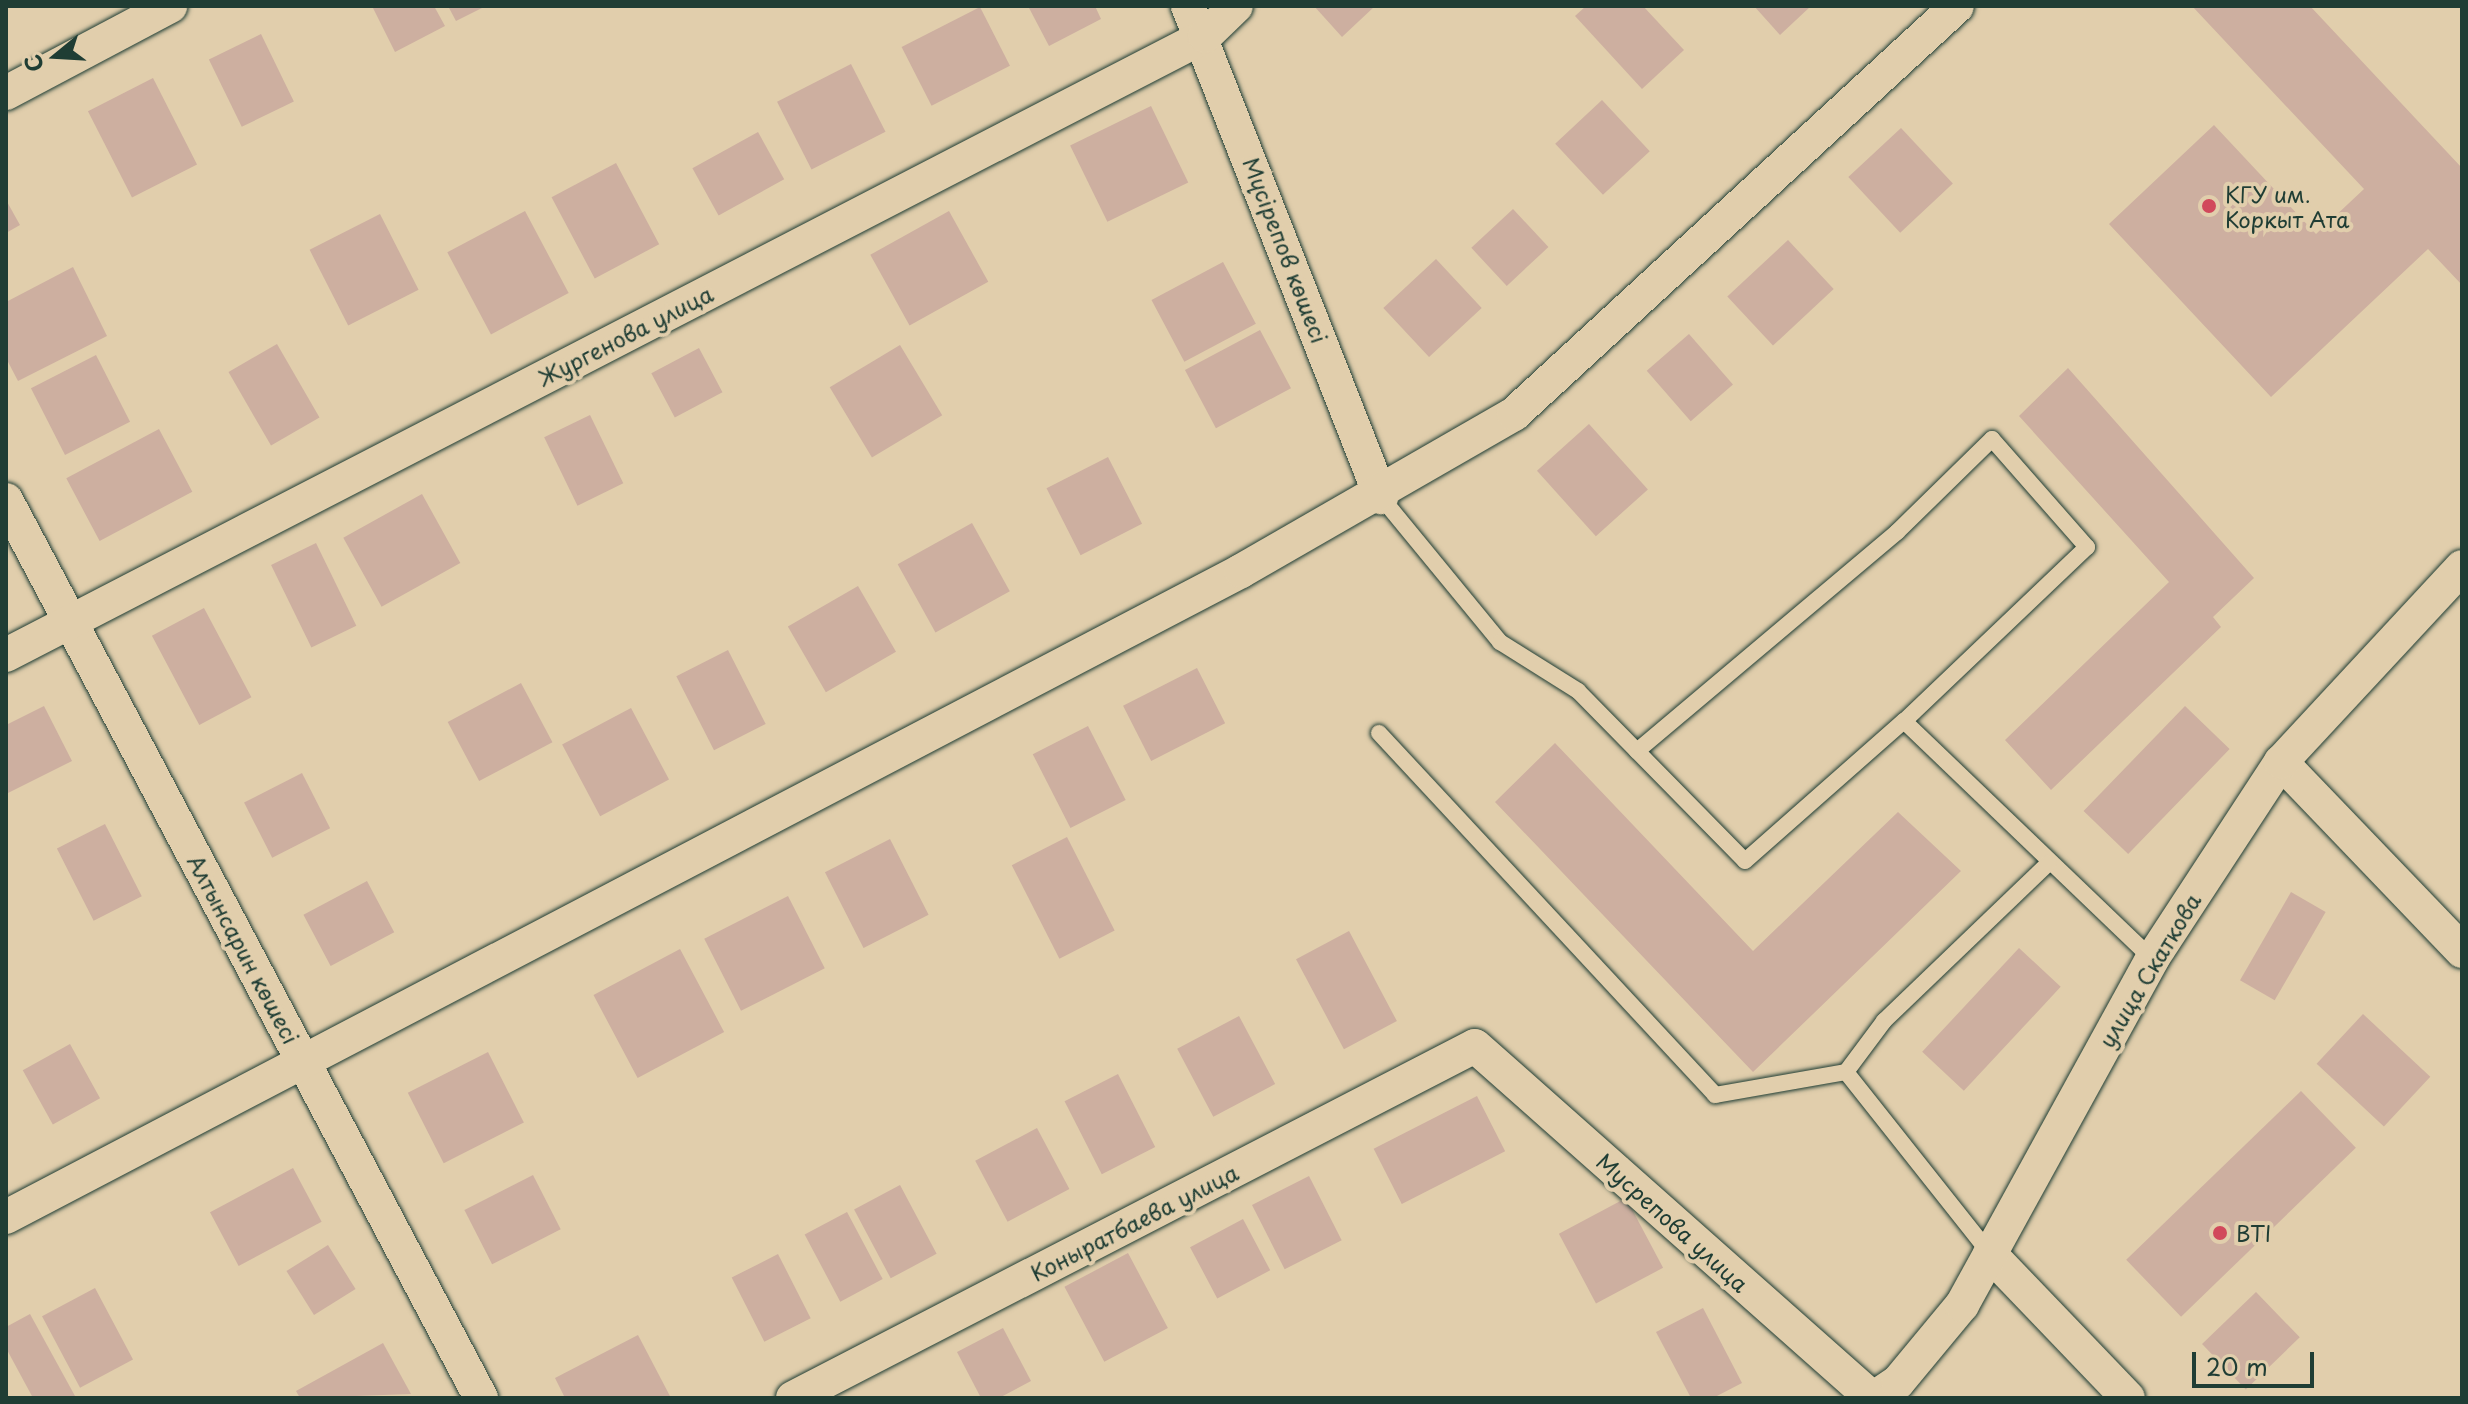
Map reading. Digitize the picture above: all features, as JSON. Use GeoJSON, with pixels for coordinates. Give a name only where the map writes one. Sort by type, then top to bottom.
{"type":"FeatureCollection","features":[{"type":"Feature","properties":{"kind":"street"},"geometry":{"type":"LineString","coordinates":[[6,93],[170,6]]}},
{"type":"Feature","properties":{"kind":"street","name":"Мүсірепов көшесі"},"geometry":{"type":"LineString","coordinates":[[1188,6],[1205,36],[1381,497]]}},
{"type":"Feature","properties":{"kind":"street","name":"Жургенова улица"},"geometry":{"type":"LineString","coordinates":[[6,655],[1205,36],[1236,6]]}},
{"type":"Feature","properties":{"kind":"street"},"geometry":{"type":"LineString","coordinates":[[6,1217],[302,1059],[1381,497],[1514,414],[1957,6]]}},
{"type":"Feature","properties":{"kind":"street","name":"Алтынсарин көшесі"},"geometry":{"type":"LineString","coordinates":[[6,500],[481,1398]]}},
{"type":"Feature","properties":{"kind":"street","name":"улица Скаткова"},"geometry":{"type":"LineString","coordinates":[[1873,1398],[1898,1382],[1962,1305],[2152,959],[2281,762],[2462,567]]}},
{"type":"Feature","properties":{"kind":"street"},"geometry":{"type":"LineString","coordinates":[[2281,762],[2462,951]]}},
{"type":"Feature","properties":{"kind":"street","name":"Коныратбаева улица"},"geometry":{"type":"LineString","coordinates":[[793,1398],[1475,1046]]}},
{"type":"Feature","properties":{"kind":"street","name":"Мусрепова улица"},"geometry":{"type":"LineString","coordinates":[[1475,1046],[1873,1398]]}},
{"type":"Feature","properties":{"kind":"street"},"geometry":{"type":"LineString","coordinates":[[1990,1254],[2128,1398]]}},
{"type":"Feature","properties":{"kind":"lane"},"geometry":{"type":"LineString","coordinates":[[1381,497],[1500,642],[1578,691],[1745,861],[1904,721],[2087,547],[1992,439],[1885,543],[1637,751]]}},
{"type":"Feature","properties":{"kind":"lane"},"geometry":{"type":"LineString","coordinates":[[1904,721],[2048,864],[2152,959]]}},
{"type":"Feature","properties":{"kind":"lane"},"geometry":{"type":"LineString","coordinates":[[1379,733],[1715,1095],[1846,1072],[1884,1021],[2048,864]]}},
{"type":"Feature","properties":{"kind":"lane"},"geometry":{"type":"LineString","coordinates":[[1846,1072],[1990,1254]]}},
{"type":"Feature","properties":{"kind":"building"},"geometry":{"type":"Polygon","coordinates":[[[372,6],[434,6],[445,26],[395,52],[372,6]]]}},
{"type":"Feature","properties":{"kind":"building"},"geometry":{"type":"Polygon","coordinates":[[[448,6],[486,6],[456,21],[448,6]]]}},
{"type":"Feature","properties":{"kind":"building"},"geometry":{"type":"Polygon","coordinates":[[[1028,6],[1095,6],[1101,19],[1049,46],[1028,6]]]}},
{"type":"Feature","properties":{"kind":"building"},"geometry":{"type":"Polygon","coordinates":[[[1314,6],[1375,6],[1342,37],[1314,6]]]}},
{"type":"Feature","properties":{"kind":"building"},"geometry":{"type":"Polygon","coordinates":[[[1586,6],[1643,6],[1684,50],[1642,89],[1575,16],[1586,6]]]}},
{"type":"Feature","properties":{"kind":"building"},"geometry":{"type":"Polygon","coordinates":[[[1754,6],[1811,6],[1780,35],[1754,6]]]}},
{"type":"Feature","properties":{"kind":"building","name":"КГУ им. Коркыт Ата"},"geometry":{"type":"Polygon","coordinates":[[[2192,6],[2310,6],[2462,168],[2462,285],[2428,249],[2271,397],[2109,224],[2214,125],[2316,234],[2364,189],[2192,6]]]}},
{"type":"Feature","properties":{"kind":"building"},"geometry":{"type":"Polygon","coordinates":[[[980,7],[1010,66],[932,106],[902,47],[980,7]]]}},
{"type":"Feature","properties":{"kind":"building"},"geometry":{"type":"Polygon","coordinates":[[[261,34],[294,101],[242,127],[209,59],[261,34]]]}},
{"type":"Feature","properties":{"kind":"building"},"geometry":{"type":"Polygon","coordinates":[[[851,64],[886,132],[812,169],[777,102],[851,64]]]}},
{"type":"Feature","properties":{"kind":"building"},"geometry":{"type":"Polygon","coordinates":[[[153,78],[197,164],[132,198],[88,111],[153,78]]]}},
{"type":"Feature","properties":{"kind":"building"},"geometry":{"type":"Polygon","coordinates":[[[1602,100],[1650,151],[1603,195],[1555,144],[1602,100]]]}},
{"type":"Feature","properties":{"kind":"building"},"geometry":{"type":"Polygon","coordinates":[[[1151,106],[1188,182],[1107,222],[1070,145],[1151,106]]]}},
{"type":"Feature","properties":{"kind":"building"},"geometry":{"type":"Polygon","coordinates":[[[1901,128],[1953,184],[1900,233],[1848,177],[1901,128]]]}},
{"type":"Feature","properties":{"kind":"building"},"geometry":{"type":"Polygon","coordinates":[[[758,132],[784,179],[719,216],[692,168],[758,132]]]}},
{"type":"Feature","properties":{"kind":"building"},"geometry":{"type":"Polygon","coordinates":[[[616,163],[659,244],[595,279],[552,197],[616,163]]]}},
{"type":"Feature","properties":{"kind":"building"},"geometry":{"type":"Polygon","coordinates":[[[6,200],[20,225],[6,233],[6,200]]]}},
{"type":"Feature","properties":{"kind":"building"},"geometry":{"type":"Polygon","coordinates":[[[1513,209],[1548,247],[1507,286],[1471,248],[1513,209]]]}},
{"type":"Feature","properties":{"kind":"building"},"geometry":{"type":"Polygon","coordinates":[[[525,211],[569,293],[491,334],[447,252],[525,211]]]}},
{"type":"Feature","properties":{"kind":"building"},"geometry":{"type":"Polygon","coordinates":[[[949,211],[988,282],[910,325],[870,255],[949,211]]]}},
{"type":"Feature","properties":{"kind":"building"},"geometry":{"type":"Polygon","coordinates":[[[380,214],[419,290],[348,326],[310,250],[380,214]]]}},
{"type":"Feature","properties":{"kind":"building"},"geometry":{"type":"Polygon","coordinates":[[[1788,240],[1834,289],[1773,346],[1727,297],[1788,240]]]}},
{"type":"Feature","properties":{"kind":"building"},"geometry":{"type":"Polygon","coordinates":[[[1436,259],[1482,308],[1429,357],[1383,308],[1436,259]]]}},
{"type":"Feature","properties":{"kind":"building"},"geometry":{"type":"Polygon","coordinates":[[[1223,262],[1256,324],[1184,362],[1151,300],[1223,262]]]}},
{"type":"Feature","properties":{"kind":"building"},"geometry":{"type":"Polygon","coordinates":[[[73,267],[107,336],[18,381],[6,358],[6,302],[73,267]]]}},
{"type":"Feature","properties":{"kind":"building"},"geometry":{"type":"Polygon","coordinates":[[[1260,330],[1291,388],[1216,428],[1185,370],[1260,330]]]}},
{"type":"Feature","properties":{"kind":"building"},"geometry":{"type":"Polygon","coordinates":[[[1689,334],[1733,385],[1691,421],[1647,371],[1689,334]]]}},
{"type":"Feature","properties":{"kind":"building"},"geometry":{"type":"Polygon","coordinates":[[[277,344],[320,418],[271,446],[229,372],[277,344]]]}},
{"type":"Feature","properties":{"kind":"building"},"geometry":{"type":"Polygon","coordinates":[[[900,345],[942,415],[872,458],[830,387],[900,345]]]}},
{"type":"Feature","properties":{"kind":"building"},"geometry":{"type":"Polygon","coordinates":[[[699,348],[722,392],[675,417],[651,373],[699,348]]]}},
{"type":"Feature","properties":{"kind":"building"},"geometry":{"type":"Polygon","coordinates":[[[96,355],[130,422],[65,455],[31,388],[96,355]]]}},
{"type":"Feature","properties":{"kind":"building"},"geometry":{"type":"Polygon","coordinates":[[[2068,368],[2254,578],[2213,617],[2221,627],[2051,790],[2005,740],[2169,582],[2019,416],[2068,368]]]}},
{"type":"Feature","properties":{"kind":"building"},"geometry":{"type":"Polygon","coordinates":[[[590,415],[623,483],[577,506],[544,437],[590,415]]]}},
{"type":"Feature","properties":{"kind":"building"},"geometry":{"type":"Polygon","coordinates":[[[1589,424],[1648,489],[1596,536],[1537,471],[1589,424]]]}},
{"type":"Feature","properties":{"kind":"building"},"geometry":{"type":"Polygon","coordinates":[[[159,429],[192,492],[100,541],[66,478],[159,429]]]}},
{"type":"Feature","properties":{"kind":"building"},"geometry":{"type":"Polygon","coordinates":[[[1108,457],[1142,524],[1081,555],[1047,488],[1108,457]]]}},
{"type":"Feature","properties":{"kind":"building"},"geometry":{"type":"Polygon","coordinates":[[[422,494],[460,563],[382,607],[343,538],[422,494]]]}},
{"type":"Feature","properties":{"kind":"building"},"geometry":{"type":"Polygon","coordinates":[[[972,523],[1010,591],[935,632],[898,564],[972,523]]]}},
{"type":"Feature","properties":{"kind":"building"},"geometry":{"type":"Polygon","coordinates":[[[316,543],[356,626],[311,648],[271,565],[316,543]]]}},
{"type":"Feature","properties":{"kind":"building"},"geometry":{"type":"Polygon","coordinates":[[[858,586],[896,652],[826,692],[788,626],[858,586]]]}},
{"type":"Feature","properties":{"kind":"building"},"geometry":{"type":"Polygon","coordinates":[[[204,608],[251,697],[199,725],[152,636],[204,608]]]}},
{"type":"Feature","properties":{"kind":"building"},"geometry":{"type":"Polygon","coordinates":[[[728,650],[766,724],[714,750],[676,676],[728,650]]]}},
{"type":"Feature","properties":{"kind":"building"},"geometry":{"type":"Polygon","coordinates":[[[1197,668],[1225,723],[1151,761],[1123,706],[1197,668]]]}},
{"type":"Feature","properties":{"kind":"building"},"geometry":{"type":"Polygon","coordinates":[[[521,683],[552,742],[479,781],[448,722],[521,683]]]}},
{"type":"Feature","properties":{"kind":"building"},"geometry":{"type":"Polygon","coordinates":[[[44,706],[72,761],[6,794],[6,725],[44,706]]]}},
{"type":"Feature","properties":{"kind":"building"},"geometry":{"type":"Polygon","coordinates":[[[2185,706],[2230,749],[2128,854],[2084,811],[2185,706]]]}},
{"type":"Feature","properties":{"kind":"building"},"geometry":{"type":"Polygon","coordinates":[[[631,708],[669,780],[600,816],[562,745],[631,708]]]}},
{"type":"Feature","properties":{"kind":"building"},"geometry":{"type":"Polygon","coordinates":[[[1088,726],[1126,800],[1070,828],[1033,754],[1088,726]]]}},
{"type":"Feature","properties":{"kind":"building"},"geometry":{"type":"Polygon","coordinates":[[[1555,743],[1753,951],[1898,812],[1961,871],[1753,1072],[1495,802],[1555,743]]]}},
{"type":"Feature","properties":{"kind":"building"},"geometry":{"type":"Polygon","coordinates":[[[302,773],[330,828],[272,858],[244,803],[302,773]]]}},
{"type":"Feature","properties":{"kind":"building"},"geometry":{"type":"Polygon","coordinates":[[[105,824],[142,896],[94,921],[57,849],[105,824]]]}},
{"type":"Feature","properties":{"kind":"building"},"geometry":{"type":"Polygon","coordinates":[[[1067,837],[1115,931],[1059,959],[1012,865],[1067,837]]]}},
{"type":"Feature","properties":{"kind":"building"},"geometry":{"type":"Polygon","coordinates":[[[890,839],[929,915],[864,948],[825,872],[890,839]]]}},
{"type":"Feature","properties":{"kind":"building"},"geometry":{"type":"Polygon","coordinates":[[[367,881],[394,932],[331,966],[303,915],[367,881]]]}},
{"type":"Feature","properties":{"kind":"building"},"geometry":{"type":"Polygon","coordinates":[[[2291,892],[2326,912],[2275,1000],[2240,980],[2291,892]]]}},
{"type":"Feature","properties":{"kind":"building"},"geometry":{"type":"Polygon","coordinates":[[[788,896],[825,968],[741,1011],[704,939],[788,896]]]}},
{"type":"Feature","properties":{"kind":"building"},"geometry":{"type":"Polygon","coordinates":[[[1349,931],[1397,1021],[1344,1049],[1296,959],[1349,931]]]}},
{"type":"Feature","properties":{"kind":"building"},"geometry":{"type":"Polygon","coordinates":[[[2019,948],[2061,987],[1964,1091],[1922,1052],[2019,948]]]}},
{"type":"Feature","properties":{"kind":"building"},"geometry":{"type":"Polygon","coordinates":[[[680,949],[724,1032],[638,1078],[593,995],[680,949]]]}},
{"type":"Feature","properties":{"kind":"building"},"geometry":{"type":"Polygon","coordinates":[[[2363,1014],[2430,1077],[2384,1126],[2317,1064],[2363,1014]]]}},
{"type":"Feature","properties":{"kind":"building"},"geometry":{"type":"Polygon","coordinates":[[[1239,1016],[1275,1084],[1213,1117],[1177,1049],[1239,1016]]]}},
{"type":"Feature","properties":{"kind":"building"},"geometry":{"type":"Polygon","coordinates":[[[70,1044],[100,1098],[53,1124],[23,1070],[70,1044]]]}},
{"type":"Feature","properties":{"kind":"building"},"geometry":{"type":"Polygon","coordinates":[[[488,1052],[524,1122],[444,1163],[408,1093],[488,1052]]]}},
{"type":"Feature","properties":{"kind":"building"},"geometry":{"type":"Polygon","coordinates":[[[1118,1074],[1155,1147],[1102,1174],[1065,1101],[1118,1074]]]}},
{"type":"Feature","properties":{"kind":"building","name":"BTI"},"geometry":{"type":"Polygon","coordinates":[[[2301,1091],[2356,1148],[2181,1317],[2126,1260],[2301,1091]]]}},
{"type":"Feature","properties":{"kind":"building"},"geometry":{"type":"Polygon","coordinates":[[[1477,1096],[1505,1151],[1402,1204],[1374,1149],[1477,1096]]]}},
{"type":"Feature","properties":{"kind":"building"},"geometry":{"type":"Polygon","coordinates":[[[1037,1128],[1069,1189],[1008,1222],[975,1161],[1037,1128]]]}},
{"type":"Feature","properties":{"kind":"building"},"geometry":{"type":"Polygon","coordinates":[[[293,1168],[322,1222],[239,1266],[210,1212],[293,1168]]]}},
{"type":"Feature","properties":{"kind":"building"},"geometry":{"type":"Polygon","coordinates":[[[533,1175],[561,1229],[492,1264],[464,1210],[533,1175]]]}},
{"type":"Feature","properties":{"kind":"building"},"geometry":{"type":"Polygon","coordinates":[[[1309,1176],[1342,1240],[1285,1269],[1252,1205],[1309,1176]]]}},
{"type":"Feature","properties":{"kind":"building"},"geometry":{"type":"Polygon","coordinates":[[[900,1185],[937,1254],[891,1278],[854,1209],[900,1185]]]}},
{"type":"Feature","properties":{"kind":"building"},"geometry":{"type":"Polygon","coordinates":[[[1626,1198],[1663,1268],[1596,1303],[1559,1234],[1626,1198]]]}},
{"type":"Feature","properties":{"kind":"building"},"geometry":{"type":"Polygon","coordinates":[[[847,1212],[883,1279],[840,1302],[805,1235],[847,1212]]]}},
{"type":"Feature","properties":{"kind":"building"},"geometry":{"type":"Polygon","coordinates":[[[1243,1219],[1270,1270],[1217,1298],[1190,1247],[1243,1219]]]}},
{"type":"Feature","properties":{"kind":"building"},"geometry":{"type":"Polygon","coordinates":[[[328,1245],[356,1289],[314,1315],[286,1271],[328,1245]]]}},
{"type":"Feature","properties":{"kind":"building"},"geometry":{"type":"Polygon","coordinates":[[[1128,1253],[1168,1328],[1104,1362],[1064,1287],[1128,1253]]]}},
{"type":"Feature","properties":{"kind":"building"},"geometry":{"type":"Polygon","coordinates":[[[778,1254],[811,1318],[764,1342],[732,1278],[778,1254]]]}},
{"type":"Feature","properties":{"kind":"building"},"geometry":{"type":"Polygon","coordinates":[[[95,1288],[133,1360],[80,1388],[42,1316],[95,1288]]]}},
{"type":"Feature","properties":{"kind":"building"},"geometry":{"type":"Polygon","coordinates":[[[2256,1292],[2300,1337],[2246,1389],[2202,1344],[2256,1292]]]}},
{"type":"Feature","properties":{"kind":"building"},"geometry":{"type":"Polygon","coordinates":[[[1703,1308],[1742,1383],[1713,1398],[1691,1398],[1656,1332],[1703,1308]]]}},
{"type":"Feature","properties":{"kind":"building"},"geometry":{"type":"Polygon","coordinates":[[[30,1314],[75,1396],[33,1398],[6,1348],[6,1327],[30,1314]]]}},
{"type":"Feature","properties":{"kind":"building"},"geometry":{"type":"Polygon","coordinates":[[[1003,1328],[1031,1381],[999,1398],[981,1398],[957,1352],[1003,1328]]]}},
{"type":"Feature","properties":{"kind":"building"},"geometry":{"type":"Polygon","coordinates":[[[638,1335],[671,1398],[565,1398],[555,1378],[638,1335]]]}},
{"type":"Feature","properties":{"kind":"building"},"geometry":{"type":"Polygon","coordinates":[[[383,1343],[411,1394],[300,1398],[296,1391],[383,1343]]]}},
{"type":"Feature","properties":{"kind":"place","name":"КГУ им. Коркыт Ата"},"geometry":{"type":"Point","coordinates":[2209,206]}},
{"type":"Feature","properties":{"kind":"place","name":"BTI"},"geometry":{"type":"Point","coordinates":[2220,1233]}}]}
